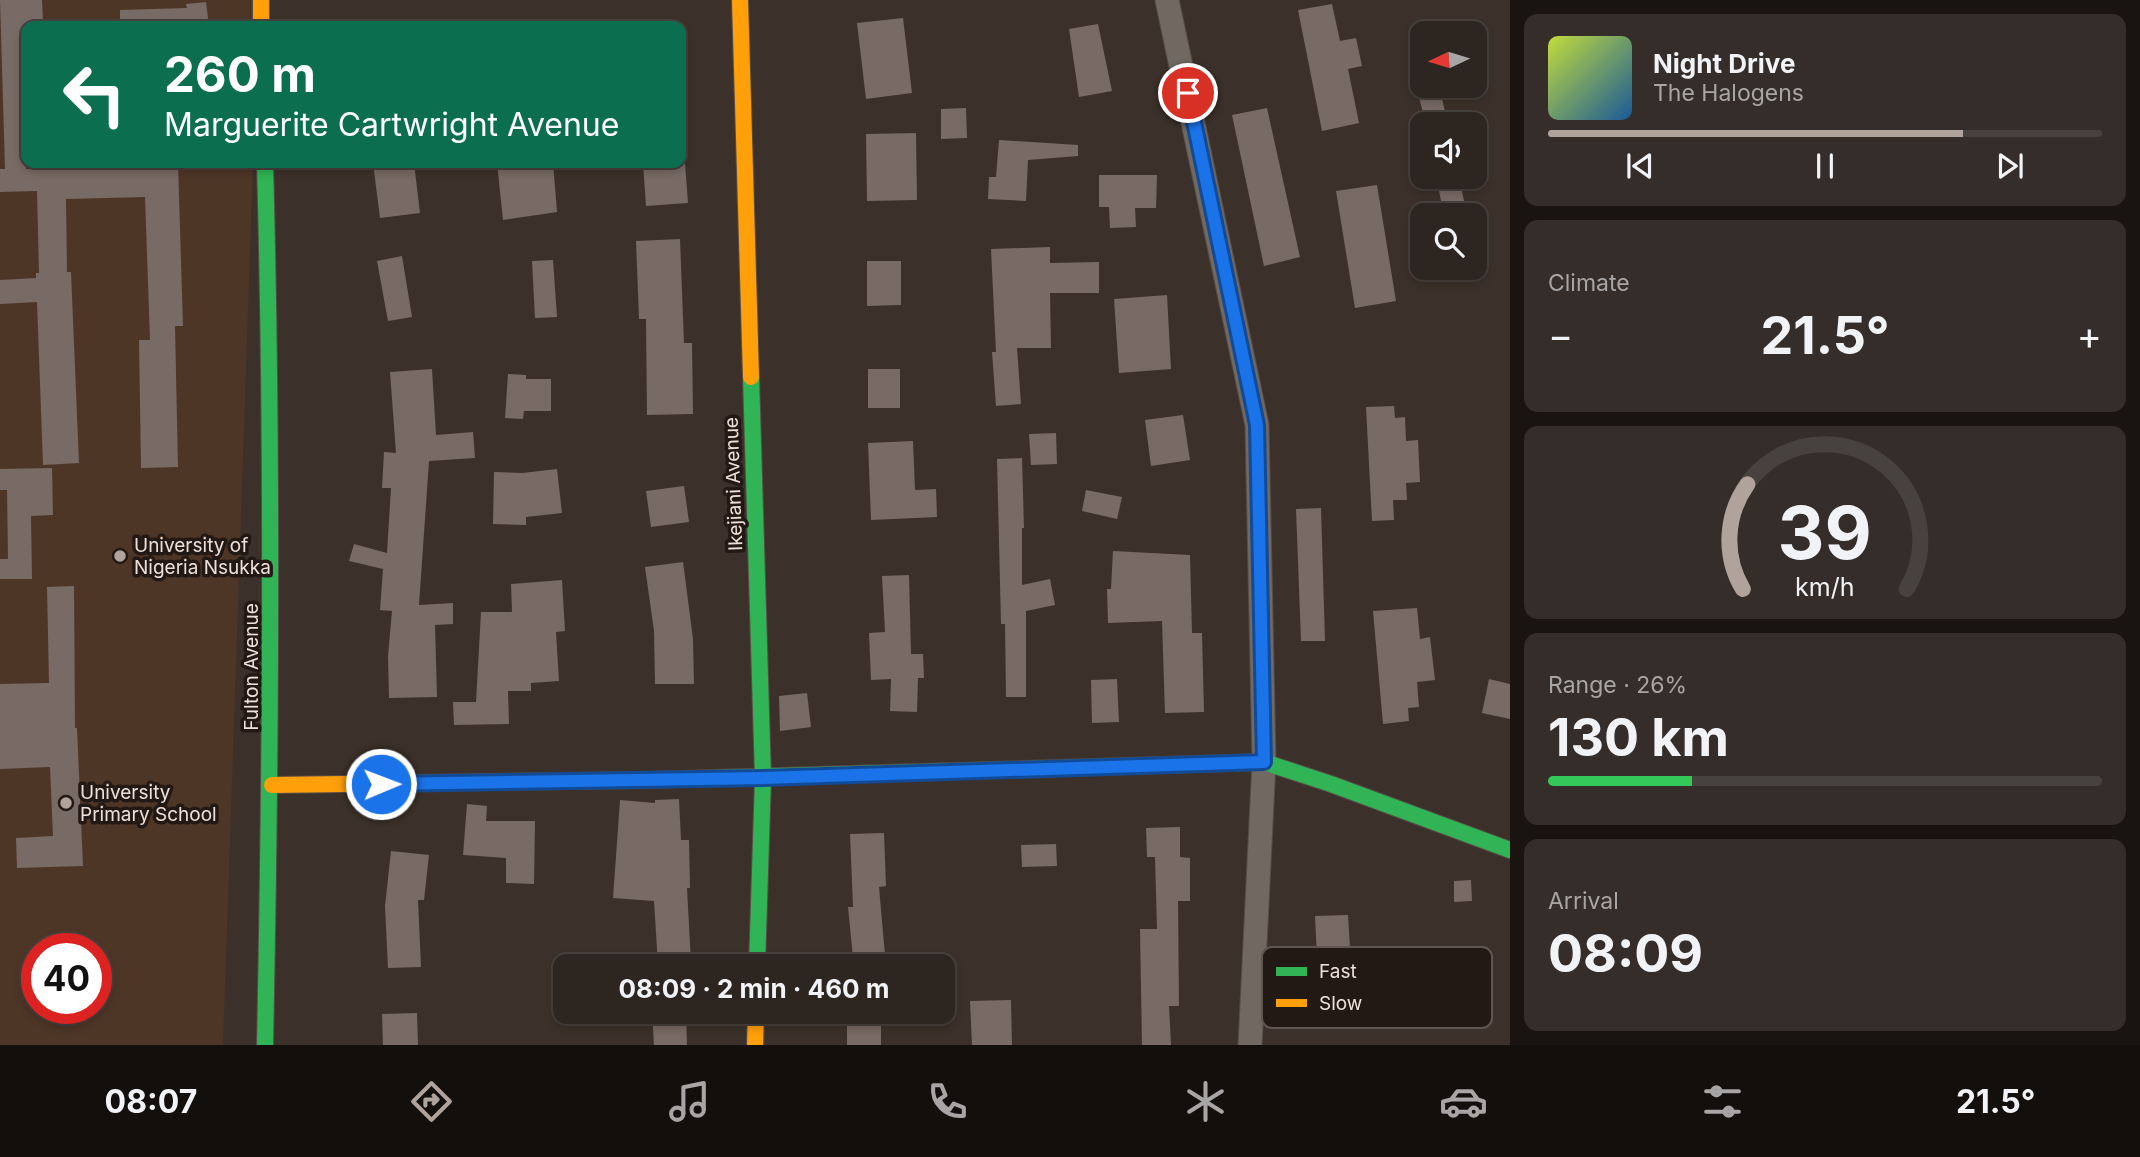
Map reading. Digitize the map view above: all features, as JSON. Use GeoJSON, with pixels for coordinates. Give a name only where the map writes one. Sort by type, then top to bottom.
{"type":"FeatureCollection","features":[{"type":"Feature","properties":{"kind":"street"},"geometry":{"type":"LineString","coordinates":[[261,0],[261,21]]}},
{"type":"Feature","properties":{"kind":"street","name":"Ikejiani Avenue"},"geometry":{"type":"LineString","coordinates":[[740,0],[763,778],[758,954]]}},
{"type":"Feature","properties":{"kind":"street"},"geometry":{"type":"LineString","coordinates":[[1167,0],[1257,425],[1264,762],[1250,1045]]}},
{"type":"Feature","properties":{"kind":"street","name":"Fulton Avenue"},"geometry":{"type":"LineString","coordinates":[[265,168],[271,371],[272,785],[265,1045]]}},
{"type":"Feature","properties":{"kind":"street"},"geometry":{"type":"LineString","coordinates":[[272,785],[763,778],[1264,762],[1510,850]]}},
{"type":"Feature","properties":{"kind":"street"},"geometry":{"type":"LineString","coordinates":[[755,1045],[756,1024]]}},
{"type":"Feature","properties":{"kind":"shaded area","name":"University of Nigeria Nsukka"},"geometry":{"type":"Polygon","coordinates":[[[0,0],[258,0],[257,21],[21,21],[21,168],[253,168],[223,1045],[0,1045],[0,0]]]}},
{"type":"Feature","properties":{"kind":"building"},"geometry":{"type":"Polygon","coordinates":[[[0,0],[42,0],[43,21],[21,21],[21,168],[178,168],[183,326],[175,326],[178,467],[141,468],[139,340],[150,340],[145,197],[66,199],[67,272],[71,272],[79,463],[43,465],[37,302],[0,304],[0,280],[36,278],[36,273],[39,273],[37,191],[0,192],[0,169],[5,169],[0,0]]]}},
{"type":"Feature","properties":{"kind":"building"},"geometry":{"type":"Polygon","coordinates":[[[206,2],[208,21],[120,21],[120,10],[187,8],[186,4],[206,2]]]}},
{"type":"Feature","properties":{"kind":"building"},"geometry":{"type":"Polygon","coordinates":[[[1332,4],[1340,41],[1356,38],[1362,66],[1348,69],[1359,123],[1322,131],[1298,10],[1332,4]]]}},
{"type":"Feature","properties":{"kind":"building"},"geometry":{"type":"Polygon","coordinates":[[[903,18],[912,93],[866,99],[857,23],[903,18]]]}},
{"type":"Feature","properties":{"kind":"building"},"geometry":{"type":"Polygon","coordinates":[[[1098,24],[1112,91],[1079,97],[1069,29],[1098,24]]]}},
{"type":"Feature","properties":{"kind":"building"},"geometry":{"type":"Polygon","coordinates":[[[1419,98],[1442,98],[1445,112],[1423,112],[1419,98]]]}},
{"type":"Feature","properties":{"kind":"building"},"geometry":{"type":"Polygon","coordinates":[[[966,108],[967,138],[941,139],[941,109],[966,108]]]}},
{"type":"Feature","properties":{"kind":"building"},"geometry":{"type":"Polygon","coordinates":[[[1267,108],[1300,257],[1264,266],[1232,115],[1267,108]]]}},
{"type":"Feature","properties":{"kind":"building"},"geometry":{"type":"Polygon","coordinates":[[[916,133],[917,200],[867,201],[866,134],[916,133]]]}},
{"type":"Feature","properties":{"kind":"building"},"geometry":{"type":"Polygon","coordinates":[[[999,140],[1078,145],[1078,156],[1028,160],[1026,201],[988,199],[989,177],[996,177],[999,140]]]}},
{"type":"Feature","properties":{"kind":"building"},"geometry":{"type":"Polygon","coordinates":[[[374,168],[415,168],[420,213],[380,218],[374,168]]]}},
{"type":"Feature","properties":{"kind":"building"},"geometry":{"type":"Polygon","coordinates":[[[498,168],[553,168],[557,212],[503,220],[498,168]]]}},
{"type":"Feature","properties":{"kind":"building"},"geometry":{"type":"Polygon","coordinates":[[[643,168],[685,168],[688,203],[646,206],[643,168]]]}},
{"type":"Feature","properties":{"kind":"building"},"geometry":{"type":"Polygon","coordinates":[[[1099,175],[1157,175],[1156,208],[1135,208],[1136,227],[1110,228],[1109,207],[1099,207],[1099,175]]]}},
{"type":"Feature","properties":{"kind":"building"},"geometry":{"type":"Polygon","coordinates":[[[1377,185],[1396,301],[1355,308],[1336,191],[1377,185]]]}},
{"type":"Feature","properties":{"kind":"building"},"geometry":{"type":"Polygon","coordinates":[[[1439,189],[1461,189],[1464,203],[1442,203],[1439,189]]]}},
{"type":"Feature","properties":{"kind":"building"},"geometry":{"type":"Polygon","coordinates":[[[680,239],[684,343],[692,343],[693,414],[647,415],[646,319],[639,319],[636,241],[680,239]]]}},
{"type":"Feature","properties":{"kind":"building"},"geometry":{"type":"Polygon","coordinates":[[[1050,247],[1050,263],[1099,262],[1099,293],[1050,293],[1051,348],[1017,348],[1021,404],[996,406],[992,352],[996,352],[991,249],[1050,247]]]}},
{"type":"Feature","properties":{"kind":"building"},"geometry":{"type":"Polygon","coordinates":[[[402,256],[412,317],[388,321],[377,261],[402,256]]]}},
{"type":"Feature","properties":{"kind":"building"},"geometry":{"type":"Polygon","coordinates":[[[553,260],[557,317],[535,318],[532,261],[553,260]]]}},
{"type":"Feature","properties":{"kind":"building"},"geometry":{"type":"Polygon","coordinates":[[[867,261],[901,261],[901,305],[867,306],[867,261]]]}},
{"type":"Feature","properties":{"kind":"building"},"geometry":{"type":"Polygon","coordinates":[[[1167,295],[1171,369],[1119,373],[1114,299],[1167,295]]]}},
{"type":"Feature","properties":{"kind":"building"},"geometry":{"type":"Polygon","coordinates":[[[432,369],[436,435],[473,432],[475,458],[429,461],[419,605],[453,603],[453,624],[435,625],[437,697],[389,698],[388,656],[392,611],[380,610],[383,569],[349,561],[354,544],[387,553],[391,488],[382,488],[384,452],[396,453],[390,372],[432,369]]]}},
{"type":"Feature","properties":{"kind":"building"},"geometry":{"type":"Polygon","coordinates":[[[868,369],[900,369],[900,408],[868,408],[868,369]]]}},
{"type":"Feature","properties":{"kind":"building"},"geometry":{"type":"Polygon","coordinates":[[[508,374],[526,375],[526,379],[551,379],[551,411],[524,411],[523,419],[505,418],[508,374]]]}},
{"type":"Feature","properties":{"kind":"building"},"geometry":{"type":"Polygon","coordinates":[[[1394,406],[1395,418],[1405,417],[1406,441],[1418,440],[1420,482],[1406,483],[1407,500],[1393,500],[1394,520],[1372,521],[1366,407],[1394,406]]]}},
{"type":"Feature","properties":{"kind":"building"},"geometry":{"type":"Polygon","coordinates":[[[1183,415],[1190,460],[1151,466],[1145,420],[1183,415]]]}},
{"type":"Feature","properties":{"kind":"building"},"geometry":{"type":"Polygon","coordinates":[[[1056,433],[1057,464],[1031,465],[1029,434],[1056,433]]]}},
{"type":"Feature","properties":{"kind":"building"},"geometry":{"type":"Polygon","coordinates":[[[913,441],[915,490],[936,489],[937,517],[871,520],[868,443],[913,441]]]}},
{"type":"Feature","properties":{"kind":"building"},"geometry":{"type":"Polygon","coordinates":[[[1022,458],[1022,585],[1050,579],[1055,605],[1026,611],[1026,697],[1006,697],[1005,624],[1001,624],[997,459],[1022,458]]]}},
{"type":"Feature","properties":{"kind":"building"},"geometry":{"type":"Polygon","coordinates":[[[52,468],[53,515],[31,516],[32,579],[0,579],[0,559],[8,559],[7,490],[0,490],[0,469],[52,468]]]}},
{"type":"Feature","properties":{"kind":"building"},"geometry":{"type":"Polygon","coordinates":[[[557,469],[562,513],[526,517],[526,525],[493,524],[494,472],[522,473],[557,469]]]}},
{"type":"Feature","properties":{"kind":"building"},"geometry":{"type":"Polygon","coordinates":[[[684,486],[689,522],[651,527],[646,491],[684,486]]]}},
{"type":"Feature","properties":{"kind":"building"},"geometry":{"type":"Polygon","coordinates":[[[1086,490],[1122,497],[1117,519],[1082,511],[1086,490]]]}},
{"type":"Feature","properties":{"kind":"building"},"geometry":{"type":"Polygon","coordinates":[[[1321,508],[1325,641],[1301,641],[1296,509],[1321,508]]]}},
{"type":"Feature","properties":{"kind":"building"},"geometry":{"type":"Polygon","coordinates":[[[1113,551],[1190,555],[1192,633],[1202,633],[1204,712],[1165,713],[1162,621],[1108,623],[1107,589],[1111,589],[1113,551]]]}},
{"type":"Feature","properties":{"kind":"building"},"geometry":{"type":"Polygon","coordinates":[[[683,562],[693,639],[694,684],[655,684],[654,631],[645,567],[683,562]]]}},
{"type":"Feature","properties":{"kind":"building"},"geometry":{"type":"Polygon","coordinates":[[[909,575],[911,654],[923,654],[924,678],[918,678],[917,712],[890,711],[891,679],[871,680],[869,633],[885,632],[882,576],[909,575]]]}},
{"type":"Feature","properties":{"kind":"building"},"geometry":{"type":"Polygon","coordinates":[[[562,580],[565,631],[556,632],[559,681],[531,683],[531,691],[508,691],[509,724],[454,725],[453,702],[476,702],[481,612],[512,612],[511,584],[562,580]]]}},
{"type":"Feature","properties":{"kind":"building"},"geometry":{"type":"Polygon","coordinates":[[[74,586],[75,728],[83,866],[17,868],[16,838],[53,836],[50,767],[0,769],[0,684],[49,683],[47,587],[74,586]]]}},
{"type":"Feature","properties":{"kind":"building"},"geometry":{"type":"Polygon","coordinates":[[[1417,608],[1420,639],[1430,637],[1435,680],[1417,682],[1419,707],[1408,708],[1409,721],[1383,724],[1373,611],[1417,608]]]}},
{"type":"Feature","properties":{"kind":"building"},"geometry":{"type":"Polygon","coordinates":[[[1117,679],[1119,722],[1092,723],[1091,680],[1117,679]]]}},
{"type":"Feature","properties":{"kind":"building"},"geometry":{"type":"Polygon","coordinates":[[[1489,679],[1510,684],[1510,719],[1482,713],[1489,679]]]}},
{"type":"Feature","properties":{"kind":"building"},"geometry":{"type":"Polygon","coordinates":[[[807,693],[811,727],[780,731],[779,696],[807,693]]]}},
{"type":"Feature","properties":{"kind":"building"},"geometry":{"type":"Polygon","coordinates":[[[679,799],[681,840],[689,840],[690,888],[687,888],[691,954],[657,954],[654,901],[613,898],[620,800],[655,803],[655,800],[679,799]]]}},
{"type":"Feature","properties":{"kind":"building"},"geometry":{"type":"Polygon","coordinates":[[[467,804],[487,806],[486,821],[535,821],[534,884],[506,883],[506,858],[463,855],[467,804]]]}},
{"type":"Feature","properties":{"kind":"building"},"geometry":{"type":"Polygon","coordinates":[[[1180,827],[1180,857],[1190,858],[1190,901],[1178,901],[1179,1006],[1169,1006],[1171,1045],[1142,1045],[1140,929],[1157,929],[1155,857],[1147,857],[1146,828],[1180,827]]]}},
{"type":"Feature","properties":{"kind":"building"},"geometry":{"type":"Polygon","coordinates":[[[884,833],[886,886],[879,887],[885,954],[853,954],[848,907],[853,907],[850,834],[884,833]]]}},
{"type":"Feature","properties":{"kind":"building"},"geometry":{"type":"Polygon","coordinates":[[[1056,844],[1057,866],[1022,867],[1021,845],[1056,844]]]}},
{"type":"Feature","properties":{"kind":"building"},"geometry":{"type":"Polygon","coordinates":[[[391,851],[429,855],[424,900],[418,900],[421,967],[388,968],[385,906],[391,851]]]}},
{"type":"Feature","properties":{"kind":"building"},"geometry":{"type":"Polygon","coordinates":[[[1471,880],[1472,901],[1454,902],[1454,881],[1471,880]]]}},
{"type":"Feature","properties":{"kind":"building"},"geometry":{"type":"Polygon","coordinates":[[[1348,915],[1350,947],[1316,947],[1315,916],[1348,915]]]}},
{"type":"Feature","properties":{"kind":"building"},"geometry":{"type":"Polygon","coordinates":[[[1011,1000],[1012,1045],[972,1045],[970,1001],[1011,1000]]]}},
{"type":"Feature","properties":{"kind":"building"},"geometry":{"type":"Polygon","coordinates":[[[417,1013],[418,1045],[383,1045],[382,1014],[417,1013]]]}},
{"type":"Feature","properties":{"kind":"building"},"geometry":{"type":"Polygon","coordinates":[[[653,1024],[686,1024],[687,1045],[654,1045],[653,1024]]]}},
{"type":"Feature","properties":{"kind":"building"},"geometry":{"type":"Polygon","coordinates":[[[847,1024],[881,1024],[881,1045],[847,1045],[847,1024]]]}},
{"type":"Feature","properties":{"kind":"traffic: fast"},"geometry":{"type":"LineString","coordinates":[[265,168],[270,604],[265,1045]]}},
{"type":"Feature","properties":{"kind":"traffic: fast"},"geometry":{"type":"LineString","coordinates":[[751,377],[763,778],[757,954]]}},
{"type":"Feature","properties":{"kind":"traffic: fast"},"geometry":{"type":"LineString","coordinates":[[646,780],[1264,762],[1510,850]]}},
{"type":"Feature","properties":{"kind":"traffic: slow"},"geometry":{"type":"LineString","coordinates":[[261,0],[261,21]]}},
{"type":"Feature","properties":{"kind":"traffic: slow"},"geometry":{"type":"LineString","coordinates":[[740,0],[751,377]]}},
{"type":"Feature","properties":{"kind":"traffic: slow"},"geometry":{"type":"LineString","coordinates":[[272,785],[646,780]]}},
{"type":"Feature","properties":{"kind":"traffic: slow"},"geometry":{"type":"LineString","coordinates":[[755,1045],[756,1024]]}},
{"type":"Feature","properties":{"kind":"place","name":"University of Nigeria Nsukka"},"geometry":{"type":"Point","coordinates":[120,556]}},
{"type":"Feature","properties":{"kind":"place","name":"University Primary School"},"geometry":{"type":"Point","coordinates":[66,803]}},
{"type":"Feature","properties":{"kind":"route"},"geometry":{"type":"LineString","coordinates":[[381,784],[763,778],[1264,762],[1257,425],[1188,93]]}}]}
